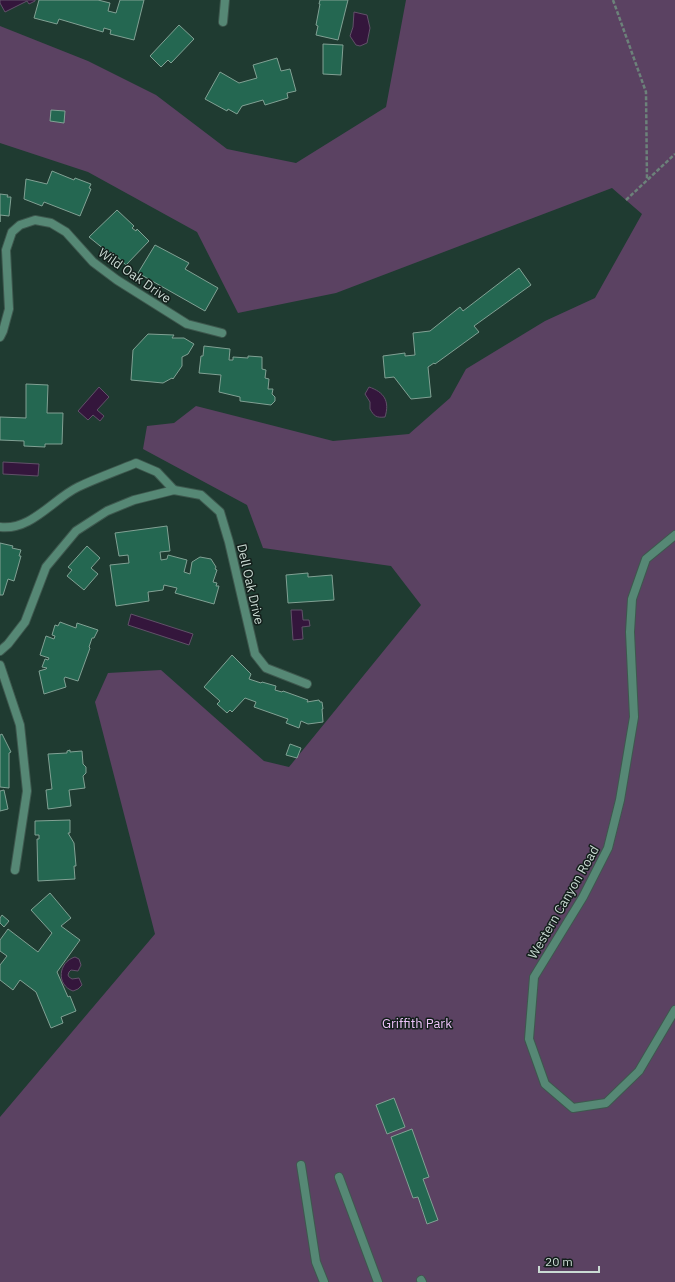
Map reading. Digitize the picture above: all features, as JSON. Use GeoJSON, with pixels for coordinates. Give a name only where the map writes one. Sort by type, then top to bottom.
{"type":"FeatureCollection","features":[{"type":"Feature","properties":{"kind":"street"},"geometry":{"type":"LineString","coordinates":[[223,22],[224,0]]}},
{"type":"Feature","properties":{"kind":"street","name":"Wild Oak Drive"},"geometry":{"type":"LineString","coordinates":[[0,337],[3,332],[9,309],[6,250],[12,232],[20,225],[35,220],[51,223],[66,232],[93,262],[117,280],[187,324],[222,333]]}},
{"type":"Feature","properties":{"kind":"street"},"geometry":{"type":"LineString","coordinates":[[0,527],[7,528],[27,522],[77,487],[136,463],[157,472],[174,490],[134,500],[114,508],[76,531],[46,567],[25,622],[8,644],[0,650]]}},
{"type":"Feature","properties":{"kind":"street","name":"Dell Oak Drive"},"geometry":{"type":"LineString","coordinates":[[174,490],[201,495],[220,512],[229,542],[255,654],[266,668],[307,684]]}},
{"type":"Feature","properties":{"kind":"street","name":"Western Canyon Road"},"geometry":{"type":"LineString","coordinates":[[675,535],[646,559],[632,599],[630,632],[634,717],[620,800],[608,848],[583,897],[534,977],[529,1039],[545,1084],[573,1108],[606,1103],[639,1071],[675,1010]]}},
{"type":"Feature","properties":{"kind":"street"},"geometry":{"type":"LineString","coordinates":[[0,665],[20,725],[27,792],[15,870]]}},
{"type":"Feature","properties":{"kind":"street"},"geometry":{"type":"LineString","coordinates":[[301,1164],[316,1262],[324,1282]]}},
{"type":"Feature","properties":{"kind":"street"},"geometry":{"type":"LineString","coordinates":[[339,1177],[378,1282]]}},
{"type":"Feature","properties":{"kind":"path"},"geometry":{"type":"LineString","coordinates":[[613,0],[646,92],[647,180]]}},
{"type":"Feature","properties":{"kind":"path"},"geometry":{"type":"LineString","coordinates":[[626,200],[675,154]]}},
{"type":"Feature","properties":{"kind":"green space","name":"Griffith Park"},"geometry":{"type":"Polygon","coordinates":[[[406,0],[675,0],[675,1282],[0,1282],[0,1117],[155,934],[95,702],[108,673],[161,670],[264,761],[289,767],[421,605],[391,566],[263,548],[247,505],[143,449],[147,426],[174,423],[196,406],[333,441],[409,434],[450,398],[466,369],[545,321],[595,298],[642,214],[612,188],[336,293],[238,313],[197,232],[88,172],[0,143],[0,26],[88,61],[156,95],[227,149],[296,163],[386,107],[406,0]]]}},
{"type":"Feature","properties":{"kind":"shaded area"},"geometry":{"type":"Polygon","coordinates":[[[0,0],[35,1],[29,4],[27,1],[5,12],[0,0]]]}},
{"type":"Feature","properties":{"kind":"shaded area"},"geometry":{"type":"Polygon","coordinates":[[[354,12],[367,15],[370,28],[367,43],[360,46],[356,45],[350,36],[353,27],[354,12]]]}},
{"type":"Feature","properties":{"kind":"shaded area"},"geometry":{"type":"Polygon","coordinates":[[[99,387],[109,397],[97,410],[104,416],[100,421],[93,415],[88,420],[78,411],[99,387]]]}},
{"type":"Feature","properties":{"kind":"shaded area"},"geometry":{"type":"Polygon","coordinates":[[[369,387],[382,394],[387,406],[385,417],[376,416],[370,409],[370,402],[365,394],[369,387]]]}},
{"type":"Feature","properties":{"kind":"shaded area"},"geometry":{"type":"Polygon","coordinates":[[[3,462],[39,464],[38,476],[3,474],[3,462]]]}},
{"type":"Feature","properties":{"kind":"shaded area"},"geometry":{"type":"Polygon","coordinates":[[[291,610],[302,610],[303,620],[309,620],[310,626],[302,627],[303,639],[293,640],[291,610]]]}},
{"type":"Feature","properties":{"kind":"shaded area"},"geometry":{"type":"Polygon","coordinates":[[[131,614],[193,634],[189,645],[128,625],[131,614]]]}},
{"type":"Feature","properties":{"kind":"shaded area"},"geometry":{"type":"Polygon","coordinates":[[[75,957],[79,959],[81,965],[78,971],[71,970],[68,975],[72,979],[79,978],[82,985],[73,991],[64,984],[61,974],[62,968],[65,964],[75,957]]]}},
{"type":"Feature","properties":{"kind":"building"},"geometry":{"type":"Polygon","coordinates":[[[39,0],[98,0],[110,3],[108,11],[116,13],[120,0],[144,0],[134,40],[110,34],[111,30],[104,28],[103,32],[59,19],[57,24],[34,18],[39,0]]]}},
{"type":"Feature","properties":{"kind":"building"},"geometry":{"type":"Polygon","coordinates":[[[320,0],[348,0],[338,40],[316,35],[320,0]]]}},
{"type":"Feature","properties":{"kind":"building"},"geometry":{"type":"Polygon","coordinates":[[[179,25],[194,39],[171,63],[168,60],[161,67],[150,56],[179,25]]]}},
{"type":"Feature","properties":{"kind":"building"},"geometry":{"type":"Polygon","coordinates":[[[323,44],[343,45],[341,75],[323,74],[323,44]]]}},
{"type":"Feature","properties":{"kind":"building"},"geometry":{"type":"Polygon","coordinates":[[[277,58],[281,71],[290,69],[296,91],[287,93],[288,98],[265,105],[263,100],[242,106],[237,114],[228,109],[227,111],[205,99],[220,72],[239,83],[257,78],[253,65],[277,58]]]}},
{"type":"Feature","properties":{"kind":"building"},"geometry":{"type":"Polygon","coordinates":[[[51,110],[65,111],[64,123],[50,121],[51,110]]]}},
{"type":"Feature","properties":{"kind":"building"},"geometry":{"type":"Polygon","coordinates":[[[52,171],[74,180],[75,178],[91,184],[89,188],[91,189],[80,216],[44,202],[42,206],[24,199],[26,179],[47,184],[52,171]]]}},
{"type":"Feature","properties":{"kind":"building"},"geometry":{"type":"Polygon","coordinates":[[[0,194],[11,197],[9,216],[0,215],[0,194]]]}},
{"type":"Feature","properties":{"kind":"building"},"geometry":{"type":"Polygon","coordinates":[[[117,210],[134,226],[132,228],[136,231],[137,229],[149,241],[126,265],[112,252],[110,254],[89,237],[117,210]]]}},
{"type":"Feature","properties":{"kind":"building"},"geometry":{"type":"Polygon","coordinates":[[[155,245],[189,263],[185,269],[218,288],[205,311],[138,273],[155,245]]]}},
{"type":"Feature","properties":{"kind":"building"},"geometry":{"type":"Polygon","coordinates":[[[519,268],[531,285],[474,326],[479,332],[435,364],[434,363],[428,367],[431,397],[411,399],[394,377],[385,378],[383,356],[405,353],[405,356],[415,355],[413,333],[430,331],[460,307],[463,311],[519,268]]]}},
{"type":"Feature","properties":{"kind":"building"},"geometry":{"type":"Polygon","coordinates":[[[148,334],[174,335],[172,338],[184,338],[194,344],[188,354],[182,357],[182,366],[173,379],[172,378],[163,383],[131,380],[133,350],[148,334]]]}},
{"type":"Feature","properties":{"kind":"building"},"geometry":{"type":"Polygon","coordinates":[[[204,346],[230,349],[229,360],[233,360],[233,357],[262,357],[262,369],[266,370],[265,378],[269,379],[268,389],[273,389],[272,394],[275,397],[275,401],[271,405],[240,401],[240,397],[219,392],[221,375],[199,373],[204,346]]]}},
{"type":"Feature","properties":{"kind":"building"},"geometry":{"type":"Polygon","coordinates":[[[26,384],[48,385],[47,413],[63,413],[62,444],[45,444],[45,447],[24,446],[24,441],[0,440],[0,417],[26,418],[26,384]]]}},
{"type":"Feature","properties":{"kind":"building"},"geometry":{"type":"Polygon","coordinates":[[[167,526],[170,551],[160,552],[161,560],[167,559],[168,555],[187,560],[184,572],[190,574],[192,562],[200,557],[211,559],[216,567],[215,569],[217,570],[213,582],[217,583],[216,586],[219,586],[214,604],[175,593],[177,588],[164,585],[163,590],[148,592],[149,601],[116,606],[110,565],[129,563],[128,555],[119,556],[115,533],[167,526]]]}},
{"type":"Feature","properties":{"kind":"building"},"geometry":{"type":"Polygon","coordinates":[[[0,543],[13,546],[12,548],[21,550],[19,556],[21,556],[14,581],[8,579],[3,595],[0,595],[0,543]]]}},
{"type":"Feature","properties":{"kind":"building"},"geometry":{"type":"Polygon","coordinates":[[[87,546],[100,558],[91,568],[98,574],[84,590],[67,576],[72,570],[68,567],[87,546]]]}},
{"type":"Feature","properties":{"kind":"building"},"geometry":{"type":"Polygon","coordinates":[[[308,573],[308,577],[332,575],[334,600],[288,603],[286,575],[308,573]]]}},
{"type":"Feature","properties":{"kind":"building"},"geometry":{"type":"Polygon","coordinates":[[[60,622],[76,628],[77,623],[98,630],[94,638],[92,638],[78,681],[65,677],[66,687],[44,694],[39,671],[47,668],[42,667],[45,659],[48,660],[49,658],[40,655],[46,636],[54,639],[55,636],[52,635],[55,625],[58,626],[60,622]]]}},
{"type":"Feature","properties":{"kind":"building"},"geometry":{"type":"Polygon","coordinates":[[[232,655],[251,674],[249,679],[276,686],[275,690],[283,691],[308,700],[307,702],[319,700],[322,702],[323,722],[308,724],[301,721],[299,728],[286,723],[288,719],[254,707],[256,702],[245,698],[232,712],[230,710],[227,713],[217,704],[220,701],[204,687],[232,655]]]}},
{"type":"Feature","properties":{"kind":"building"},"geometry":{"type":"Polygon","coordinates":[[[2,734],[11,752],[9,753],[9,788],[0,787],[0,735],[2,734]]]}},
{"type":"Feature","properties":{"kind":"building"},"geometry":{"type":"Polygon","coordinates":[[[290,744],[301,748],[297,758],[286,755],[290,744]]]}},
{"type":"Feature","properties":{"kind":"building"},"geometry":{"type":"Polygon","coordinates":[[[70,750],[70,752],[82,751],[83,764],[86,767],[86,773],[83,776],[85,788],[69,790],[71,806],[48,809],[46,790],[52,789],[48,754],[67,753],[67,751],[70,750]]]}},
{"type":"Feature","properties":{"kind":"building"},"geometry":{"type":"Polygon","coordinates":[[[4,790],[8,809],[0,811],[0,791],[4,790]]]}},
{"type":"Feature","properties":{"kind":"building"},"geometry":{"type":"Polygon","coordinates":[[[70,820],[70,833],[68,833],[74,843],[76,866],[74,866],[75,879],[38,881],[37,839],[39,839],[39,835],[35,835],[35,821],[70,820]]]}},
{"type":"Feature","properties":{"kind":"building"},"geometry":{"type":"Polygon","coordinates":[[[50,893],[71,918],[61,926],[80,940],[57,972],[76,1011],[61,1017],[63,1023],[51,1028],[36,992],[20,980],[13,990],[0,980],[0,965],[7,956],[0,951],[0,940],[8,929],[38,952],[52,933],[31,910],[50,893]]]}},
{"type":"Feature","properties":{"kind":"building"},"geometry":{"type":"Polygon","coordinates":[[[2,915],[9,921],[4,927],[0,923],[0,918],[2,915]]]}},
{"type":"Feature","properties":{"kind":"building"},"geometry":{"type":"Polygon","coordinates":[[[394,1098],[405,1127],[387,1134],[376,1105],[394,1098]]]}},
{"type":"Feature","properties":{"kind":"building"},"geometry":{"type":"Polygon","coordinates":[[[412,1129],[429,1177],[423,1179],[438,1220],[427,1224],[418,1197],[413,1198],[391,1137],[412,1129]]]}}]}
